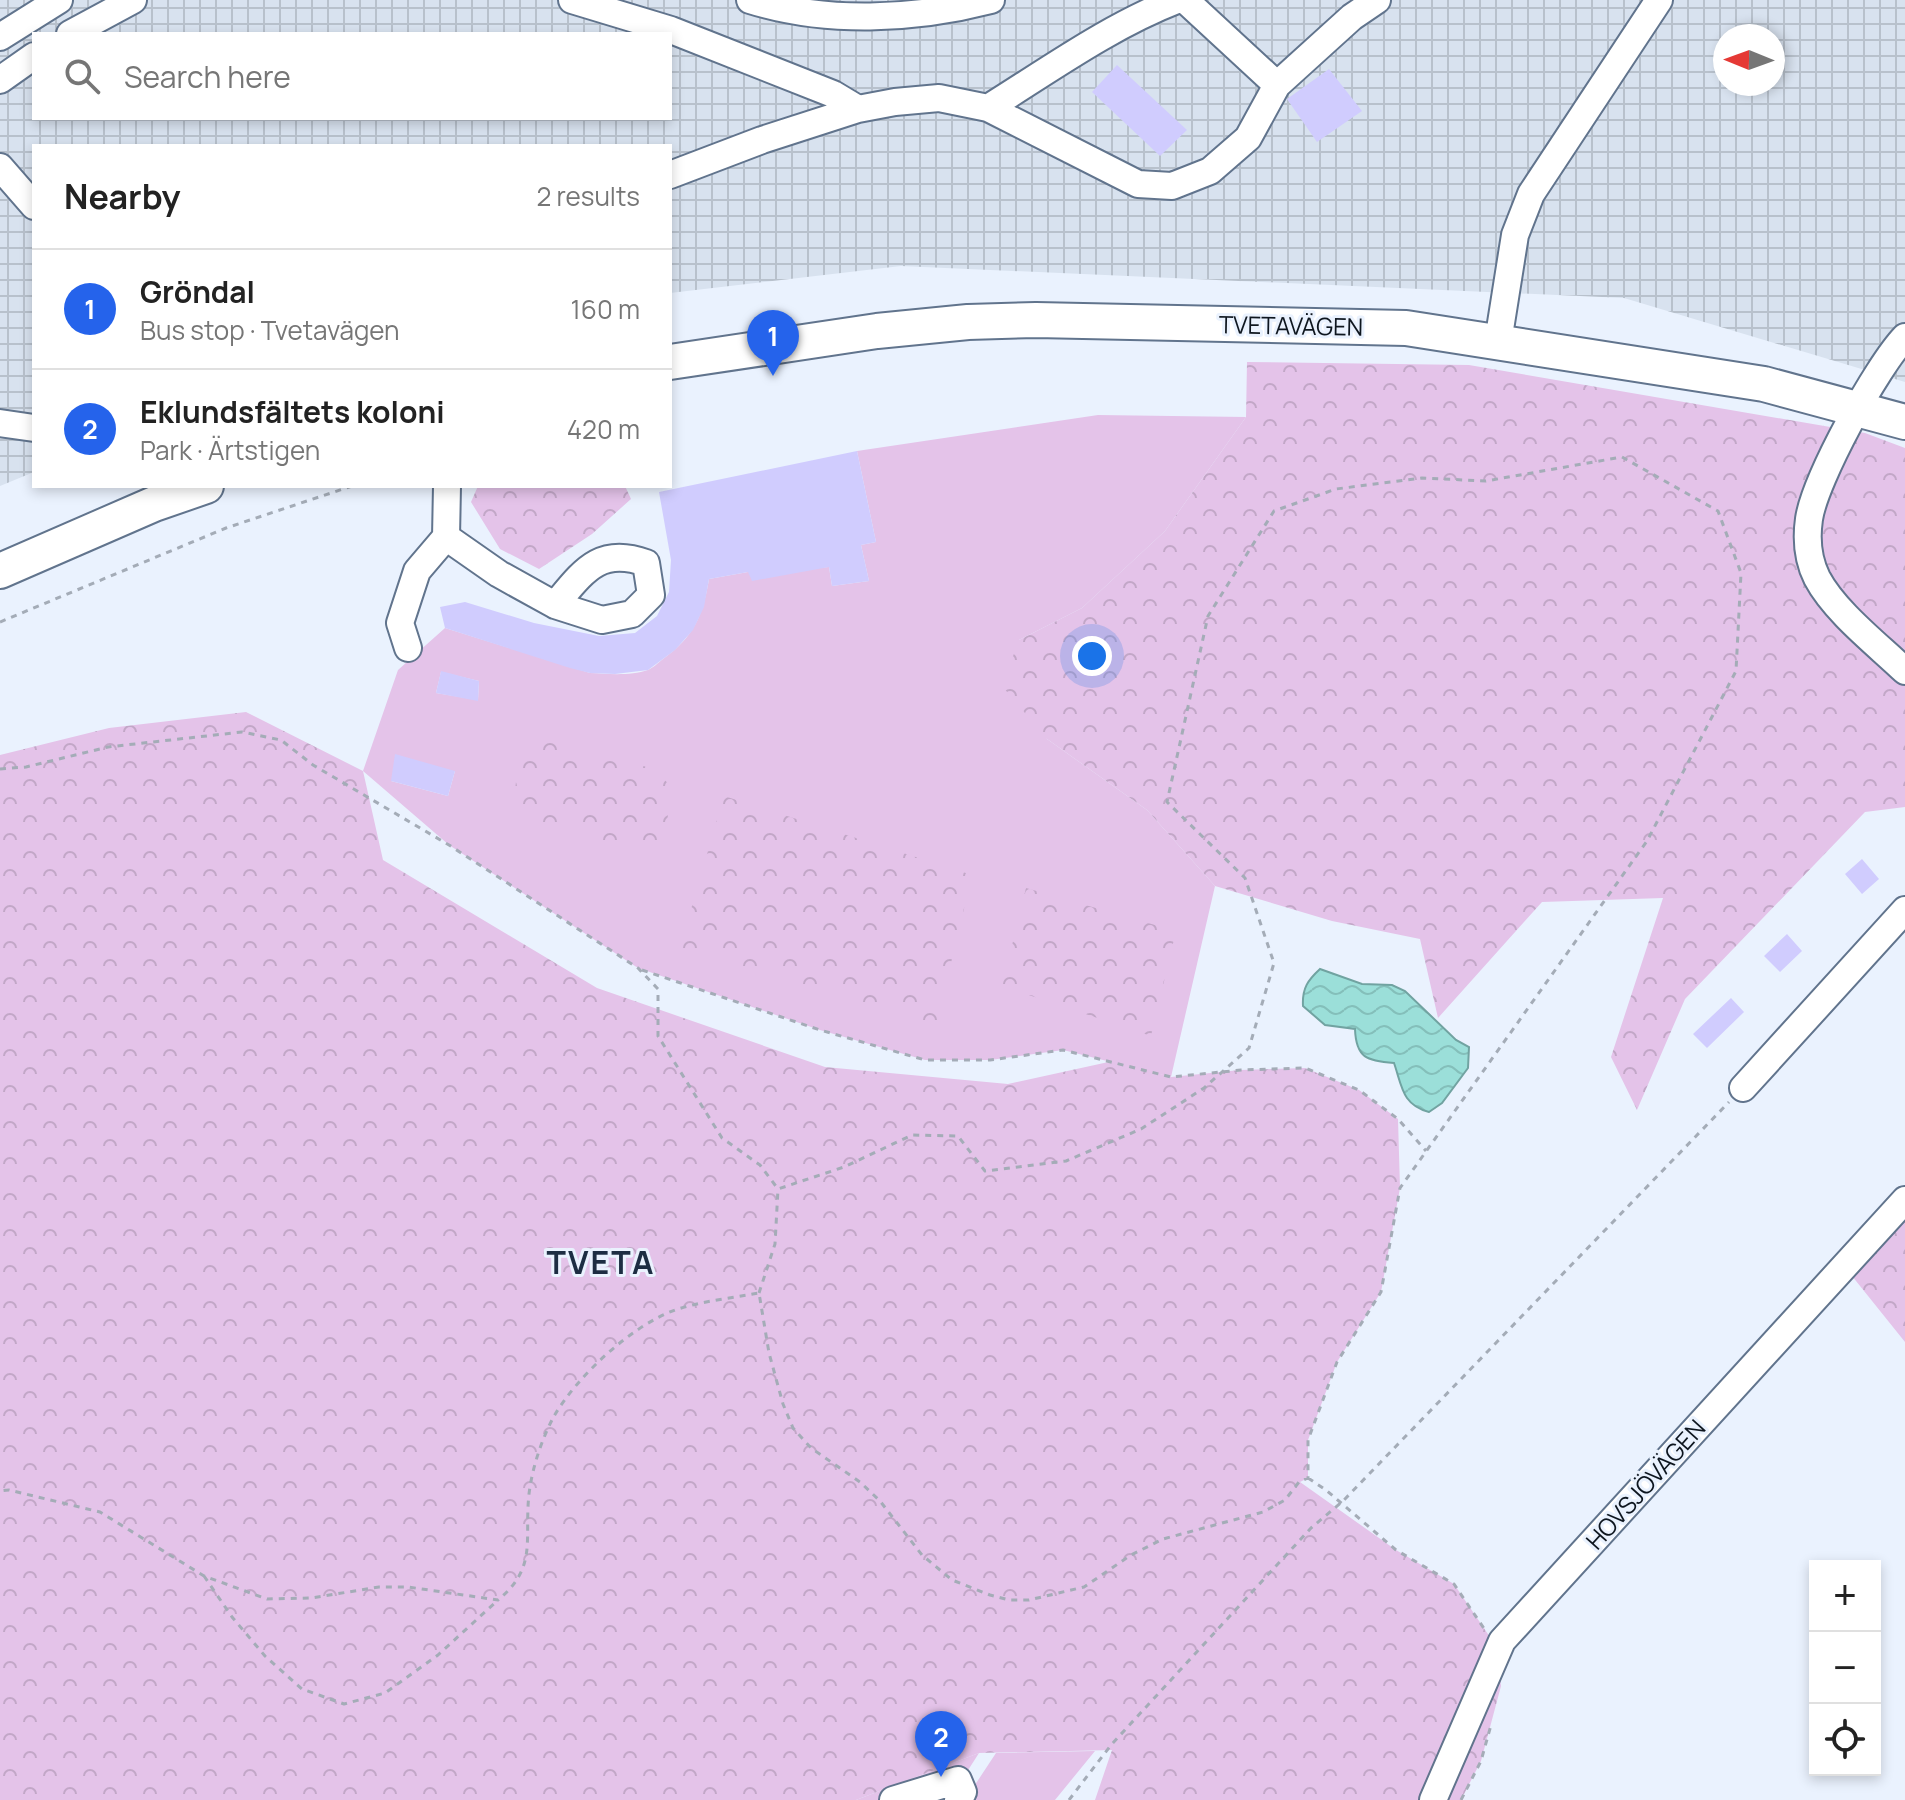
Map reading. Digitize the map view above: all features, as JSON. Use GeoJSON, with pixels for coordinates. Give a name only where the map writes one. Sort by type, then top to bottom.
{"type":"FeatureCollection","features":[{"type":"Feature","properties":{"kind":"main road","name":"TVETAVÄGEN"},"geometry":{"type":"LineString","coordinates":[[672,362],[877,331],[968,322],[1036,320],[1406,328],[1764,384],[1905,422]]}},
{"type":"Feature","properties":{"kind":"main road"},"geometry":{"type":"LineString","coordinates":[[0,571],[154,504],[200,488]]}},
{"type":"Feature","properties":{"kind":"street"},"geometry":{"type":"LineString","coordinates":[[0,37],[59,0]]}},
{"type":"Feature","properties":{"kind":"street"},"geometry":{"type":"LineString","coordinates":[[74,32],[133,0]]}},
{"type":"Feature","properties":{"kind":"street"},"geometry":{"type":"LineString","coordinates":[[572,0],[671,30],[833,94],[858,109]]}},
{"type":"Feature","properties":{"kind":"street"},"geometry":{"type":"LineString","coordinates":[[750,0],[796,10],[858,16],[931,13],[991,0]]}},
{"type":"Feature","properties":{"kind":"street"},"geometry":{"type":"LineString","coordinates":[[988,108],[1087,46],[1152,10],[1177,0]]}},
{"type":"Feature","properties":{"kind":"street"},"geometry":{"type":"LineString","coordinates":[[1185,0],[1277,85]]}},
{"type":"Feature","properties":{"kind":"street"},"geometry":{"type":"LineString","coordinates":[[672,174],[762,140],[858,109],[939,98],[988,108],[1138,184],[1172,186],[1210,171],[1248,138],[1277,85],[1352,17],[1377,0]]}},
{"type":"Feature","properties":{"kind":"street"},"geometry":{"type":"LineString","coordinates":[[1498,342],[1515,235],[1531,194],[1659,0]]}},
{"type":"Feature","properties":{"kind":"street"},"geometry":{"type":"LineString","coordinates":[[0,80],[32,57]]}},
{"type":"Feature","properties":{"kind":"street"},"geometry":{"type":"LineString","coordinates":[[0,167],[32,204]]}},
{"type":"Feature","properties":{"kind":"street"},"geometry":{"type":"LineString","coordinates":[[1905,337],[1888,358],[1858,410],[1817,489],[1809,518],[1809,554],[1818,581],[1840,608],[1905,671]]}},
{"type":"Feature","properties":{"kind":"street"},"geometry":{"type":"LineString","coordinates":[[0,423],[32,428]]}},
{"type":"Feature","properties":{"kind":"street"},"geometry":{"type":"LineString","coordinates":[[408,648],[400,623],[417,571],[446,537],[447,488]]}},
{"type":"Feature","properties":{"kind":"street"},"geometry":{"type":"LineString","coordinates":[[446,537],[499,574],[555,605]]}},
{"type":"Feature","properties":{"kind":"street"},"geometry":{"type":"LineString","coordinates":[[1743,1088],[1905,910]]}},
{"type":"Feature","properties":{"kind":"street","name":"HOVSJÖVÄGEN"},"geometry":{"type":"LineString","coordinates":[[1433,1800],[1496,1652],[1513,1629],[1905,1200]]}},
{"type":"Feature","properties":{"kind":"street"},"geometry":{"type":"LineString","coordinates":[[893,1800],[958,1780],[963,1792],[958,1800]]}},
{"type":"Feature","properties":{"kind":"path"},"geometry":{"type":"LineString","coordinates":[[778,1189],[844,1167],[912,1135],[958,1136],[985,1171],[1066,1161],[1141,1129],[1223,1072],[1249,1048],[1274,963],[1245,878],[1167,802],[1208,616],[1274,511],[1336,489],[1422,478],[1486,481],[1622,457],[1718,511],[1741,573],[1736,671],[1647,841],[1400,1188],[1381,1292],[1337,1362],[1308,1440],[1308,1478]]}},
{"type":"Feature","properties":{"kind":"path"},"geometry":{"type":"LineString","coordinates":[[0,622],[226,528],[346,488]]}},
{"type":"Feature","properties":{"kind":"path"},"geometry":{"type":"LineString","coordinates":[[0,769],[26,767],[108,747],[242,732],[281,740],[313,765],[449,845],[638,968],[658,989],[658,1036],[722,1138],[760,1165],[778,1189],[775,1244],[759,1293],[769,1353],[793,1428],[811,1448],[860,1482],[880,1501],[922,1555],[952,1580],[1009,1600],[1029,1600],[1084,1587],[1131,1555],[1163,1539],[1263,1512],[1285,1500],[1299,1482],[1308,1478]]}},
{"type":"Feature","properties":{"kind":"path"},"geometry":{"type":"LineString","coordinates":[[638,968],[820,1030],[925,1060],[990,1060],[1063,1050],[1171,1077],[1305,1068],[1359,1090],[1398,1119],[1426,1151]]}},
{"type":"Feature","properties":{"kind":"path"},"geometry":{"type":"LineString","coordinates":[[1069,1800],[1111,1745],[1311,1528],[1343,1501],[1743,1088]]}},
{"type":"Feature","properties":{"kind":"path"},"geometry":{"type":"LineString","coordinates":[[204,1576],[232,1617],[265,1656],[302,1689],[344,1704],[385,1693],[438,1655],[515,1586],[526,1563],[531,1480],[553,1418],[570,1394],[607,1356],[649,1322],[677,1310],[759,1293]]}},
{"type":"Feature","properties":{"kind":"path"},"geometry":{"type":"LineString","coordinates":[[1308,1478],[1396,1550],[1454,1584],[1496,1646],[1496,1652]]}},
{"type":"Feature","properties":{"kind":"path"},"geometry":{"type":"LineString","coordinates":[[0,1491],[9,1490],[100,1512],[204,1576],[254,1595],[281,1600],[379,1587],[408,1587],[498,1600]]}},
{"type":"Feature","properties":{"kind":"path"},"geometry":{"type":"LineString","coordinates":[[1461,1800],[1481,1761],[1493,1716]]}},
{"type":"Feature","properties":{"kind":"shaded area"},"geometry":{"type":"Polygon","coordinates":[[[0,0],[1905,0],[1905,382],[1624,298],[901,266],[672,293],[672,144],[32,144],[32,473],[0,486],[0,0]]]}},
{"type":"Feature","properties":{"kind":"green space"},"geometry":{"type":"Polygon","coordinates":[[[1247,362],[1469,365],[1865,433],[1905,448],[1905,807],[1865,812],[1685,999],[1637,1110],[1611,1057],[1663,898],[1542,902],[1438,1018],[1420,939],[1332,921],[1215,886],[1147,810],[1047,739],[1002,686],[1019,640],[1082,608],[1165,531],[1246,417],[1247,362]]]}},
{"type":"Feature","properties":{"kind":"green space"},"geometry":{"type":"Polygon","coordinates":[[[1098,415],[1246,417],[1165,531],[1082,608],[1019,640],[1047,739],[1147,810],[1215,886],[1171,1077],[1063,1050],[990,1060],[925,1060],[820,1030],[638,968],[449,845],[363,771],[398,670],[445,628],[590,673],[634,673],[654,666],[690,634],[704,604],[709,579],[748,572],[829,567],[832,586],[869,581],[861,545],[876,542],[857,451],[1098,415]],[[441,672],[436,693],[478,700],[479,681],[441,672]],[[455,771],[391,781],[448,796],[455,771]]]}},
{"type":"Feature","properties":{"kind":"green space"},"geometry":{"type":"Polygon","coordinates":[[[477,488],[626,488],[631,499],[592,534],[539,569],[500,549],[471,502],[477,488]]]}},
{"type":"Feature","properties":{"kind":"green space"},"geometry":{"type":"Polygon","coordinates":[[[246,712],[363,771],[383,860],[597,988],[825,1067],[1008,1084],[1113,1061],[1171,1077],[1305,1068],[1359,1090],[1398,1119],[1400,1188],[1381,1292],[1337,1362],[1308,1440],[1308,1478],[1300,1482],[1396,1550],[1454,1584],[1496,1646],[1501,1686],[1481,1761],[1461,1800],[1095,1800],[1112,1750],[979,1753],[856,1800],[0,1800],[0,755],[109,728],[246,712]]]}},
{"type":"Feature","properties":{"kind":"green space"},"geometry":{"type":"Polygon","coordinates":[[[542,740],[655,769],[672,788],[664,842],[644,852],[525,817],[514,803],[517,775],[527,750],[542,740]]]}},
{"type":"Feature","properties":{"kind":"green space"},"geometry":{"type":"Polygon","coordinates":[[[724,796],[972,875],[936,1026],[680,947],[724,796]]]}},
{"type":"Feature","properties":{"kind":"green space"},"geometry":{"type":"Polygon","coordinates":[[[1026,888],[1176,931],[1151,1036],[1002,986],[1026,888]]]}},
{"type":"Feature","properties":{"kind":"green space"},"geometry":{"type":"Polygon","coordinates":[[[1905,1218],[1905,1342],[1852,1276],[1905,1218]]]}},
{"type":"Feature","properties":{"kind":"green space"},"geometry":{"type":"Polygon","coordinates":[[[1095,1751],[1055,1800],[965,1800],[996,1753],[1095,1751]]]}},
{"type":"Feature","properties":{"kind":"green space"},"geometry":{"type":"Polygon","coordinates":[[[979,1753],[949,1800],[856,1800],[979,1753]]]}},
{"type":"Feature","properties":{"kind":"water"},"geometry":{"type":"Polygon","coordinates":[[[1320,969],[1362,984],[1392,985],[1405,991],[1456,1040],[1469,1047],[1468,1068],[1442,1103],[1429,1112],[1413,1105],[1404,1094],[1394,1063],[1365,1056],[1358,1046],[1355,1029],[1325,1025],[1303,1006],[1307,985],[1320,969]]]}},
{"type":"Feature","properties":{"kind":"building"},"geometry":{"type":"Polygon","coordinates":[[[1117,65],[1187,130],[1160,156],[1092,92],[1117,65]]]}},
{"type":"Feature","properties":{"kind":"building"},"geometry":{"type":"Polygon","coordinates":[[[1329,69],[1362,111],[1317,142],[1287,99],[1329,69]]]}},
{"type":"Feature","properties":{"kind":"building"},"geometry":{"type":"Polygon","coordinates":[[[857,451],[876,542],[861,545],[869,581],[832,586],[829,567],[752,581],[748,572],[709,579],[704,607],[693,630],[675,650],[648,670],[615,674],[570,668],[445,628],[440,607],[465,602],[534,623],[599,636],[635,633],[657,616],[669,592],[671,560],[659,492],[857,451]]]}},
{"type":"Feature","properties":{"kind":"building"},"geometry":{"type":"Polygon","coordinates":[[[441,671],[479,681],[478,701],[436,693],[441,671]]]}},
{"type":"Feature","properties":{"kind":"building"},"geometry":{"type":"Polygon","coordinates":[[[395,754],[455,771],[448,796],[391,781],[395,754]]]}},
{"type":"Feature","properties":{"kind":"building"},"geometry":{"type":"Polygon","coordinates":[[[1862,859],[1879,879],[1862,894],[1845,874],[1862,859]]]}},
{"type":"Feature","properties":{"kind":"building"},"geometry":{"type":"Polygon","coordinates":[[[1787,934],[1802,951],[1780,972],[1764,956],[1787,934]]]}},
{"type":"Feature","properties":{"kind":"building"},"geometry":{"type":"Polygon","coordinates":[[[1731,998],[1744,1012],[1707,1048],[1693,1034],[1731,998]]]}},
{"type":"Feature","properties":{"kind":"place","name":"Gröndal"},"geometry":{"type":"Point","coordinates":[773,376]}},
{"type":"Feature","properties":{"kind":"place","name":"Eklundsfältets koloni"},"geometry":{"type":"Point","coordinates":[941,1777]}},
{"type":"Feature","properties":{"kind":"district","name":"TVETA"},"geometry":{"type":"Point","coordinates":[601,1262]}}]}
